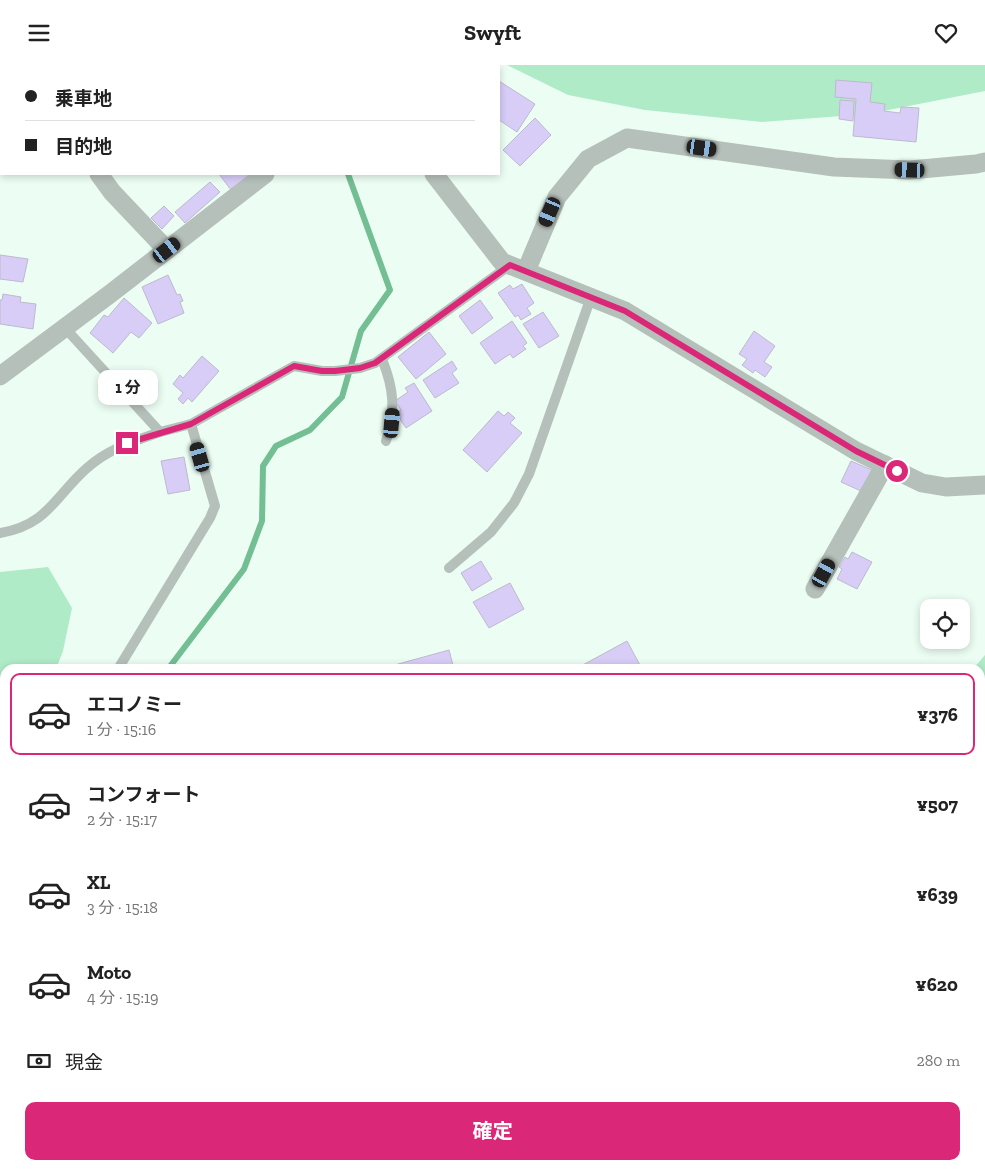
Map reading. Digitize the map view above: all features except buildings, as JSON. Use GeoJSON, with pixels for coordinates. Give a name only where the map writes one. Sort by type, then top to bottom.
{"type":"FeatureCollection","features":[{"type":"Feature","properties":{"kind":"street"},"geometry":{"type":"LineString","coordinates":[[518,268],[557,197],[588,159],[626,138],[834,167],[910,170],[985,162]]}},
{"type":"Feature","properties":{"kind":"street"},"geometry":{"type":"LineString","coordinates":[[100,175],[112,192],[167,250]]}},
{"type":"Feature","properties":{"kind":"street"},"geometry":{"type":"LineString","coordinates":[[0,376],[264,175]]}},
{"type":"Feature","properties":{"kind":"street"},"geometry":{"type":"LineString","coordinates":[[435,175],[502,262],[625,311],[856,451],[922,483],[946,487],[985,485]]}},
{"type":"Feature","properties":{"kind":"street"},"geometry":{"type":"LineString","coordinates":[[815,589],[885,465]]}},
{"type":"Feature","properties":{"kind":"lane"},"geometry":{"type":"LineString","coordinates":[[0,533],[14,530],[40,518],[87,467],[104,455],[127,443],[191,424],[294,366],[322,371],[335,371],[360,368],[382,359],[518,268]]}},
{"type":"Feature","properties":{"kind":"lane"},"geometry":{"type":"LineString","coordinates":[[449,568],[491,532],[514,503],[529,474],[591,297]]}},
{"type":"Feature","properties":{"kind":"lane"},"geometry":{"type":"LineString","coordinates":[[64,328],[160,432]]}},
{"type":"Feature","properties":{"kind":"lane"},"geometry":{"type":"LineString","coordinates":[[382,359],[388,375],[393,408],[392,423],[386,441]]}},
{"type":"Feature","properties":{"kind":"lane"},"geometry":{"type":"LineString","coordinates":[[121,664],[210,518],[215,506],[191,424]]}},
{"type":"Feature","properties":{"kind":"green space"},"geometry":{"type":"Polygon","coordinates":[[[507,65],[985,65],[985,91],[868,114],[762,122],[645,110],[568,95],[507,65]]]}},
{"type":"Feature","properties":{"kind":"green space"},"geometry":{"type":"Polygon","coordinates":[[[48,567],[72,608],[63,651],[58,664],[0,664],[0,572],[48,567]]]}},
{"type":"Feature","properties":{"kind":"green space"},"geometry":{"type":"Polygon","coordinates":[[[985,655],[985,664],[977,664],[985,655]]]}},
{"type":"Feature","properties":{"kind":"waterway"},"geometry":{"type":"LineString","coordinates":[[172,664],[244,569],[262,521],[263,466],[276,446],[310,430],[342,397],[361,331],[390,290],[348,175]]}},
{"type":"Feature","properties":{"kind":"route"},"geometry":{"type":"LineString","coordinates":[[127,443],[191,424],[294,366],[322,371],[335,371],[360,368],[375,363],[510,265],[625,311],[856,451],[897,471]]}}]}
